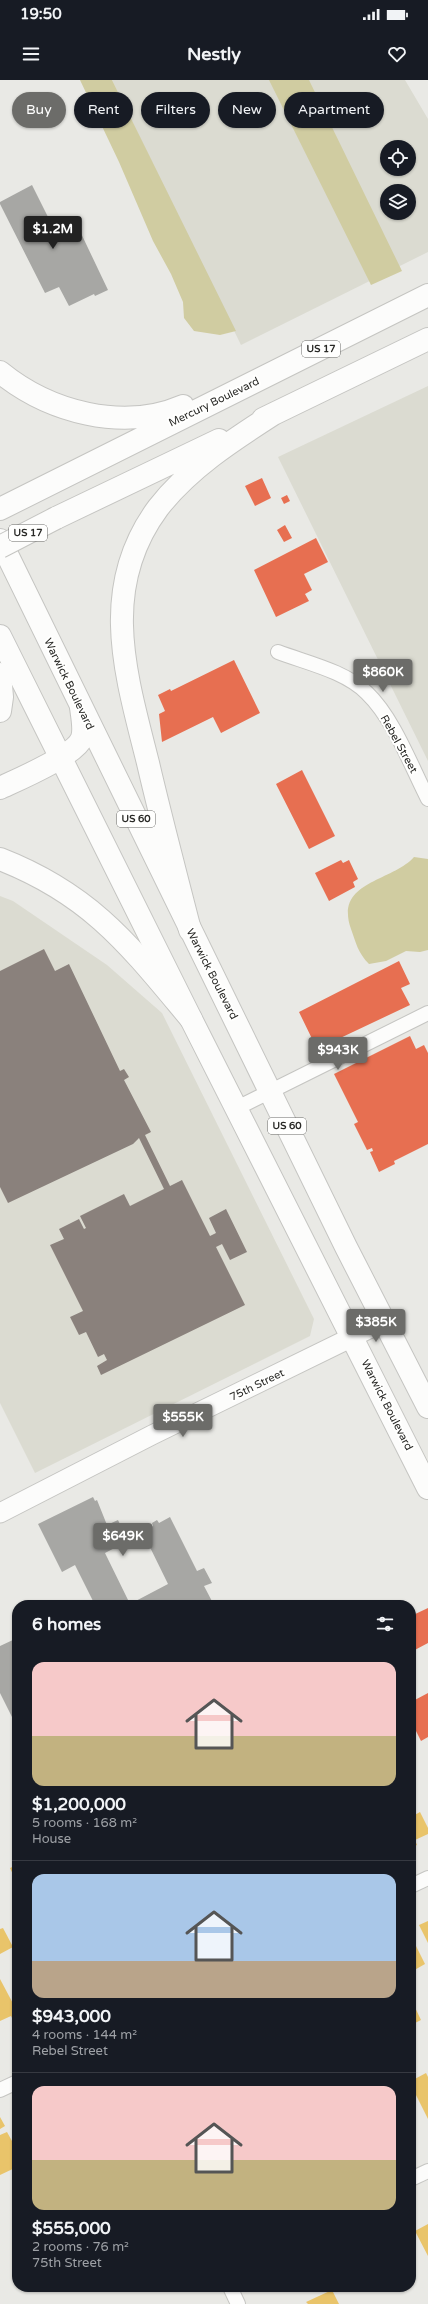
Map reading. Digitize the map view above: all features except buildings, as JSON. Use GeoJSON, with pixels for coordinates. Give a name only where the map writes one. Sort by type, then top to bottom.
{"type":"FeatureCollection","features":[{"type":"Feature","properties":{"kind":"main road","name":"Mercury Boulevard"},"geometry":{"type":"LineString","coordinates":[[0,509],[211,398],[263,378],[428,295]]}},
{"type":"Feature","properties":{"kind":"main road"},"geometry":{"type":"LineString","coordinates":[[190,930],[126,675],[121,630],[123,599],[135,552],[158,509],[169,494],[232,437],[275,413],[428,339]]}},
{"type":"Feature","properties":{"kind":"main road"},"geometry":{"type":"LineString","coordinates":[[0,372],[31,393],[53,404],[75,411],[109,417],[136,417],[169,411],[211,398]]}},
{"type":"Feature","properties":{"kind":"main road","name":"US 17"},"geometry":{"type":"LineString","coordinates":[[0,547],[56,518],[232,437]]}},
{"type":"Feature","properties":{"kind":"main road","name":"Warwick Boulevard"},"geometry":{"type":"LineString","coordinates":[[0,540],[190,930],[428,1407]]}},
{"type":"Feature","properties":{"kind":"main road","name":"Warwick Boulevard"},"geometry":{"type":"LineString","coordinates":[[0,636],[191,1019],[428,1488]]}},
{"type":"Feature","properties":{"kind":"main road"},"geometry":{"type":"LineString","coordinates":[[0,674],[2,698],[0,711]]}},
{"type":"Feature","properties":{"kind":"main road"},"geometry":{"type":"LineString","coordinates":[[0,788],[61,757],[77,746],[83,733],[81,707]]}},
{"type":"Feature","properties":{"kind":"main road"},"geometry":{"type":"LineString","coordinates":[[0,859],[28,870],[58,886],[110,926],[134,951],[191,1019]]}},
{"type":"Feature","properties":{"kind":"street","name":"Rebel Street"},"geometry":{"type":"LineString","coordinates":[[278,652],[345,678],[367,693],[390,723],[428,799]]}},
{"type":"Feature","properties":{"kind":"street"},"geometry":{"type":"LineString","coordinates":[[237,1108],[270,1090],[428,1013]]}},
{"type":"Feature","properties":{"kind":"street","name":"75th Street"},"geometry":{"type":"LineString","coordinates":[[0,1514],[152,1435],[384,1321]]}},
{"type":"Feature","properties":{"kind":"street"},"geometry":{"type":"LineString","coordinates":[[416,1884],[428,1878]]}},
{"type":"Feature","properties":{"kind":"street"},"geometry":{"type":"LineString","coordinates":[[0,2090],[12,2084]]}},
{"type":"Feature","properties":{"kind":"street"},"geometry":{"type":"LineString","coordinates":[[416,2177],[428,2171]]}},
{"type":"Feature","properties":{"kind":"street"},"geometry":{"type":"LineString","coordinates":[[232,2292],[238,2304]]}},
{"type":"Feature","properties":{"kind":"shaded area"},"geometry":{"type":"Polygon","coordinates":[[[80,80],[112,80],[118,92],[86,92],[80,80]]]}},
{"type":"Feature","properties":{"kind":"shaded area"},"geometry":{"type":"Polygon","coordinates":[[[112,80],[405,80],[428,119],[428,252],[241,345],[133,123],[133,92],[118,92],[112,80]]]}},
{"type":"Feature","properties":{"kind":"shaded area"},"geometry":{"type":"Polygon","coordinates":[[[269,80],[309,80],[315,92],[284,92],[284,110],[269,80]]]}},
{"type":"Feature","properties":{"kind":"shaded area"},"geometry":{"type":"Polygon","coordinates":[[[133,123],[236,331],[220,335],[194,331],[184,318],[183,302],[171,274],[153,241],[103,128],[133,128],[133,123]]]}},
{"type":"Feature","properties":{"kind":"shaded area"},"geometry":{"type":"Polygon","coordinates":[[[293,128],[332,128],[402,271],[371,285],[293,128]]]}},
{"type":"Feature","properties":{"kind":"shaded area"},"geometry":{"type":"Polygon","coordinates":[[[428,386],[428,761],[278,457],[428,386]]]}},
{"type":"Feature","properties":{"kind":"shaded area"},"geometry":{"type":"Polygon","coordinates":[[[414,857],[428,859],[428,950],[420,952],[406,951],[386,961],[369,964],[360,952],[351,929],[348,913],[351,901],[358,892],[368,884],[404,865],[414,857]]]}},
{"type":"Feature","properties":{"kind":"shaded area"},"geometry":{"type":"Polygon","coordinates":[[[0,896],[13,901],[107,965],[162,1013],[314,1319],[310,1336],[35,1473],[0,1403],[0,896]]]}}]}
